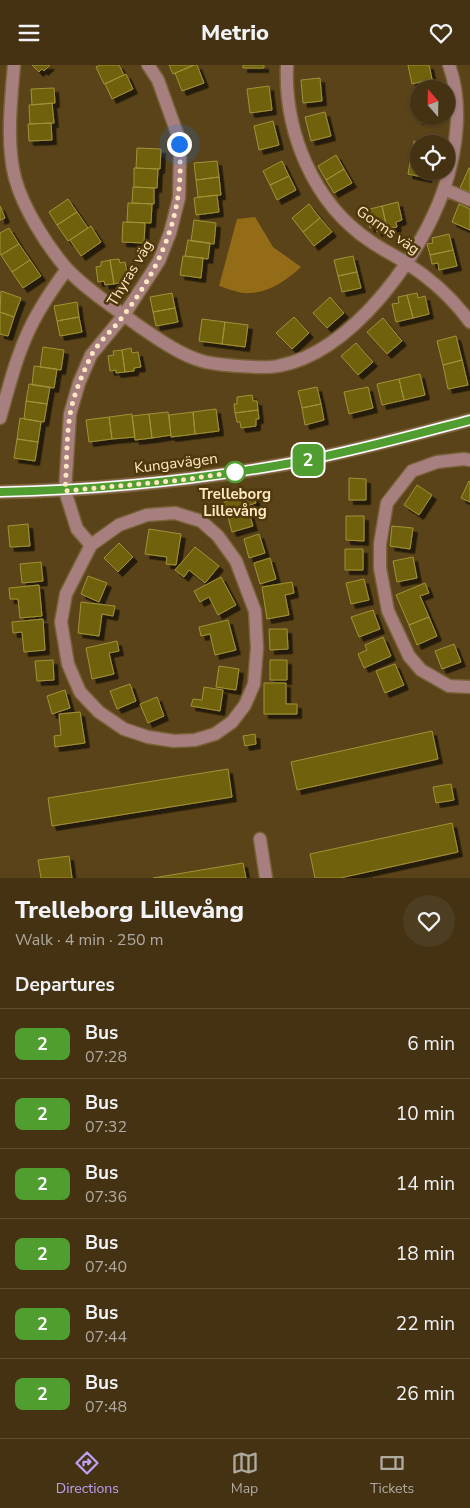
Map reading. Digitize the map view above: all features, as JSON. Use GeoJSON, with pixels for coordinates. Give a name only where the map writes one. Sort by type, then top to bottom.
{"type":"FeatureCollection","features":[{"type":"Feature","properties":{"kind":"street"},"geometry":{"type":"LineString","coordinates":[[14,65],[11,94],[11,136],[12,163],[15,179],[24,204],[42,234],[67,269],[124,315],[153,336],[176,349],[202,361],[237,365],[277,366],[304,357],[328,345],[353,326],[381,297],[407,263],[444,189],[454,147],[458,111],[455,81],[449,65]]}},
{"type":"Feature","properties":{"kind":"street","name":"Thyras väg"},"geometry":{"type":"LineString","coordinates":[[65,491],[70,414],[79,383],[91,355],[124,315],[159,261],[170,233],[179,198],[180,156],[177,133],[158,80],[148,65]]}},
{"type":"Feature","properties":{"kind":"street","name":"Gorms väg"},"geometry":{"type":"LineString","coordinates":[[287,65],[286,81],[292,125],[303,155],[320,190],[343,218],[369,241],[407,263],[450,297],[470,322]]}},
{"type":"Feature","properties":{"kind":"street"},"geometry":{"type":"LineString","coordinates":[[444,189],[470,200]]}},
{"type":"Feature","properties":{"kind":"street"},"geometry":{"type":"LineString","coordinates":[[0,418],[16,360],[30,328],[45,300],[67,269]]}},
{"type":"Feature","properties":{"kind":"street","name":"Kungavägen"},"geometry":{"type":"LineString","coordinates":[[0,492],[65,491],[182,480],[298,462],[367,447],[470,420]]}},
{"type":"Feature","properties":{"kind":"street"},"geometry":{"type":"LineString","coordinates":[[470,460],[437,462],[412,471],[387,503],[380,544],[380,568],[388,611],[409,656],[422,670],[449,685],[470,687]]}},
{"type":"Feature","properties":{"kind":"street"},"geometry":{"type":"LineString","coordinates":[[65,491],[77,529],[91,545]]}},
{"type":"Feature","properties":{"kind":"street"},"geometry":{"type":"LineString","coordinates":[[175,513],[200,521],[218,536],[236,561],[255,611],[256,648],[254,684],[245,705],[232,722],[215,734],[195,740],[181,741],[148,737],[124,729],[99,712],[80,692],[68,664],[61,622],[66,594],[91,545],[119,525],[148,515],[175,513]]}},
{"type":"Feature","properties":{"kind":"street"},"geometry":{"type":"LineString","coordinates":[[260,839],[266,878]]}},
{"type":"Feature","properties":{"kind":"shaded area"},"geometry":{"type":"Polygon","coordinates":[[[255,217],[273,247],[301,267],[278,285],[257,292],[242,293],[219,286],[237,219],[255,217]]]}},
{"type":"Feature","properties":{"kind":"building"},"geometry":{"type":"Polygon","coordinates":[[[32,65],[50,65],[44,71],[42,69],[39,72],[32,65]]]}},
{"type":"Feature","properties":{"kind":"building"},"geometry":{"type":"Polygon","coordinates":[[[100,65],[119,65],[124,75],[104,84],[96,67],[100,65]]]}},
{"type":"Feature","properties":{"kind":"building"},"geometry":{"type":"Polygon","coordinates":[[[169,65],[194,65],[173,74],[169,65]]]}},
{"type":"Feature","properties":{"kind":"building"},"geometry":{"type":"Polygon","coordinates":[[[197,65],[204,83],[182,91],[175,73],[197,65]]]}},
{"type":"Feature","properties":{"kind":"building"},"geometry":{"type":"Polygon","coordinates":[[[243,65],[264,65],[264,68],[243,68],[243,65]]]}},
{"type":"Feature","properties":{"kind":"building"},"geometry":{"type":"Polygon","coordinates":[[[408,65],[429,65],[432,79],[411,80],[408,65]]]}},
{"type":"Feature","properties":{"kind":"building"},"geometry":{"type":"Polygon","coordinates":[[[126,74],[133,89],[112,99],[105,84],[126,74]]]}},
{"type":"Feature","properties":{"kind":"building"},"geometry":{"type":"Polygon","coordinates":[[[320,78],[322,101],[303,103],[301,80],[320,78]]]}},
{"type":"Feature","properties":{"kind":"building"},"geometry":{"type":"Polygon","coordinates":[[[269,86],[272,110],[250,113],[247,89],[269,86]]]}},
{"type":"Feature","properties":{"kind":"building"},"geometry":{"type":"Polygon","coordinates":[[[54,88],[55,103],[32,105],[31,89],[54,88]]]}},
{"type":"Feature","properties":{"kind":"building"},"geometry":{"type":"Polygon","coordinates":[[[52,103],[54,123],[30,124],[29,105],[52,103]]]}},
{"type":"Feature","properties":{"kind":"building"},"geometry":{"type":"Polygon","coordinates":[[[325,112],[331,136],[311,141],[305,117],[325,112]]]}},
{"type":"Feature","properties":{"kind":"building"},"geometry":{"type":"Polygon","coordinates":[[[273,121],[279,145],[259,150],[254,126],[273,121]]]}},
{"type":"Feature","properties":{"kind":"building"},"geometry":{"type":"Polygon","coordinates":[[[51,123],[52,140],[29,141],[28,124],[51,123]]]}},
{"type":"Feature","properties":{"kind":"building"},"geometry":{"type":"Polygon","coordinates":[[[137,148],[161,149],[160,169],[136,168],[137,148]]]}},
{"type":"Feature","properties":{"kind":"building"},"geometry":{"type":"Polygon","coordinates":[[[336,155],[344,169],[326,180],[318,166],[336,155]]]}},
{"type":"Feature","properties":{"kind":"building"},"geometry":{"type":"Polygon","coordinates":[[[217,161],[219,177],[196,180],[194,163],[217,161]]]}},
{"type":"Feature","properties":{"kind":"building"},"geometry":{"type":"Polygon","coordinates":[[[282,161],[289,176],[270,185],[263,171],[282,161]]]}},
{"type":"Feature","properties":{"kind":"building"},"geometry":{"type":"Polygon","coordinates":[[[134,168],[158,169],[157,188],[134,187],[134,168]]]}},
{"type":"Feature","properties":{"kind":"building"},"geometry":{"type":"Polygon","coordinates":[[[470,168],[470,192],[460,188],[470,168]]]}},
{"type":"Feature","properties":{"kind":"building"},"geometry":{"type":"Polygon","coordinates":[[[344,169],[352,183],[334,193],[326,180],[344,169]]]}},
{"type":"Feature","properties":{"kind":"building"},"geometry":{"type":"Polygon","coordinates":[[[289,176],[296,190],[277,200],[270,185],[289,176]]]}},
{"type":"Feature","properties":{"kind":"building"},"geometry":{"type":"Polygon","coordinates":[[[219,177],[221,195],[198,197],[196,180],[219,177]]]}},
{"type":"Feature","properties":{"kind":"building"},"geometry":{"type":"Polygon","coordinates":[[[133,187],[154,188],[154,204],[132,203],[133,187]]]}},
{"type":"Feature","properties":{"kind":"building"},"geometry":{"type":"Polygon","coordinates":[[[217,195],[219,212],[196,215],[194,198],[217,195]]]}},
{"type":"Feature","properties":{"kind":"building"},"geometry":{"type":"Polygon","coordinates":[[[68,199],[77,212],[57,225],[49,212],[68,199]]]}},
{"type":"Feature","properties":{"kind":"building"},"geometry":{"type":"Polygon","coordinates":[[[398,202],[402,220],[396,222],[397,227],[387,229],[382,206],[398,202]]]}},
{"type":"Feature","properties":{"kind":"building"},"geometry":{"type":"Polygon","coordinates":[[[128,203],[152,204],[151,223],[127,222],[128,203]]]}},
{"type":"Feature","properties":{"kind":"building"},"geometry":{"type":"Polygon","coordinates":[[[309,204],[320,218],[303,232],[292,218],[309,204]]]}},
{"type":"Feature","properties":{"kind":"building"},"geometry":{"type":"Polygon","coordinates":[[[459,204],[470,209],[470,230],[452,222],[459,204]]]}},
{"type":"Feature","properties":{"kind":"building"},"geometry":{"type":"Polygon","coordinates":[[[0,206],[5,218],[0,220],[0,206]]]}},
{"type":"Feature","properties":{"kind":"building"},"geometry":{"type":"Polygon","coordinates":[[[382,206],[387,229],[377,232],[376,226],[370,228],[366,210],[382,206]]]}},
{"type":"Feature","properties":{"kind":"building"},"geometry":{"type":"Polygon","coordinates":[[[77,212],[88,228],[68,241],[57,225],[77,212]]]}},
{"type":"Feature","properties":{"kind":"building"},"geometry":{"type":"Polygon","coordinates":[[[320,218],[332,232],[314,246],[303,232],[320,218]]]}},
{"type":"Feature","properties":{"kind":"building"},"geometry":{"type":"Polygon","coordinates":[[[194,220],[216,223],[214,244],[191,241],[194,220]]]}},
{"type":"Feature","properties":{"kind":"building"},"geometry":{"type":"Polygon","coordinates":[[[123,222],[145,223],[144,243],[122,242],[123,222]]]}},
{"type":"Feature","properties":{"kind":"building"},"geometry":{"type":"Polygon","coordinates":[[[91,226],[101,242],[81,256],[70,240],[91,226]]]}},
{"type":"Feature","properties":{"kind":"building"},"geometry":{"type":"Polygon","coordinates":[[[9,228],[19,244],[1,255],[0,233],[9,228]]]}},
{"type":"Feature","properties":{"kind":"building"},"geometry":{"type":"Polygon","coordinates":[[[449,234],[453,250],[430,255],[427,244],[433,243],[432,238],[449,234]]]}},
{"type":"Feature","properties":{"kind":"building"},"geometry":{"type":"Polygon","coordinates":[[[188,240],[210,243],[208,259],[185,256],[188,240]]]}},
{"type":"Feature","properties":{"kind":"building"},"geometry":{"type":"Polygon","coordinates":[[[19,244],[30,260],[12,272],[1,255],[19,244]]]}},
{"type":"Feature","properties":{"kind":"building"},"geometry":{"type":"Polygon","coordinates":[[[453,250],[457,266],[439,270],[438,263],[432,264],[430,255],[453,250]]]}},
{"type":"Feature","properties":{"kind":"building"},"geometry":{"type":"Polygon","coordinates":[[[183,256],[203,258],[201,278],[180,275],[183,256]]]}},
{"type":"Feature","properties":{"kind":"building"},"geometry":{"type":"Polygon","coordinates":[[[353,256],[357,272],[338,276],[334,260],[353,256]]]}},
{"type":"Feature","properties":{"kind":"building"},"geometry":{"type":"Polygon","coordinates":[[[119,259],[120,263],[125,262],[128,277],[122,278],[123,282],[114,284],[110,260],[119,259]]]}},
{"type":"Feature","properties":{"kind":"building"},"geometry":{"type":"Polygon","coordinates":[[[30,260],[41,276],[23,288],[12,272],[30,260]]]}},
{"type":"Feature","properties":{"kind":"building"},"geometry":{"type":"Polygon","coordinates":[[[110,260],[114,284],[105,285],[104,281],[98,282],[96,267],[101,266],[101,262],[110,260]]]}},
{"type":"Feature","properties":{"kind":"building"},"geometry":{"type":"Polygon","coordinates":[[[357,272],[361,288],[342,292],[338,276],[357,272]]]}},
{"type":"Feature","properties":{"kind":"building"},"geometry":{"type":"Polygon","coordinates":[[[1,291],[21,298],[14,317],[0,312],[1,291]]]}},
{"type":"Feature","properties":{"kind":"building"},"geometry":{"type":"Polygon","coordinates":[[[172,293],[175,308],[153,312],[150,297],[172,293]]]}},
{"type":"Feature","properties":{"kind":"building"},"geometry":{"type":"Polygon","coordinates":[[[417,293],[418,298],[425,296],[429,314],[413,318],[407,295],[417,293]]]}},
{"type":"Feature","properties":{"kind":"building"},"geometry":{"type":"Polygon","coordinates":[[[407,295],[413,318],[396,322],[392,304],[399,303],[398,297],[407,295]]]}},
{"type":"Feature","properties":{"kind":"building"},"geometry":{"type":"Polygon","coordinates":[[[330,297],[344,313],[327,328],[313,313],[330,297]]]}},
{"type":"Feature","properties":{"kind":"building"},"geometry":{"type":"Polygon","coordinates":[[[77,302],[79,317],[57,321],[54,306],[77,302]]]}},
{"type":"Feature","properties":{"kind":"building"},"geometry":{"type":"Polygon","coordinates":[[[175,308],[178,322],[156,326],[153,312],[175,308]]]}},
{"type":"Feature","properties":{"kind":"building"},"geometry":{"type":"Polygon","coordinates":[[[0,312],[14,317],[8,336],[0,334],[0,312]]]}},
{"type":"Feature","properties":{"kind":"building"},"geometry":{"type":"Polygon","coordinates":[[[79,317],[82,332],[60,336],[57,321],[79,317]]]}},
{"type":"Feature","properties":{"kind":"building"},"geometry":{"type":"Polygon","coordinates":[[[294,317],[309,333],[292,349],[276,333],[294,317]]]}},
{"type":"Feature","properties":{"kind":"building"},"geometry":{"type":"Polygon","coordinates":[[[383,318],[402,341],[387,354],[367,332],[383,318]]]}},
{"type":"Feature","properties":{"kind":"building"},"geometry":{"type":"Polygon","coordinates":[[[202,319],[225,322],[222,344],[199,341],[202,319]]]}},
{"type":"Feature","properties":{"kind":"building"},"geometry":{"type":"Polygon","coordinates":[[[225,322],[248,325],[245,347],[222,344],[225,322]]]}},
{"type":"Feature","properties":{"kind":"building"},"geometry":{"type":"Polygon","coordinates":[[[456,336],[462,360],[443,365],[437,341],[456,336]]]}},
{"type":"Feature","properties":{"kind":"building"},"geometry":{"type":"Polygon","coordinates":[[[356,343],[373,362],[358,375],[341,356],[356,343]]]}},
{"type":"Feature","properties":{"kind":"building"},"geometry":{"type":"Polygon","coordinates":[[[43,347],[64,350],[61,370],[40,367],[43,347]]]}},
{"type":"Feature","properties":{"kind":"building"},"geometry":{"type":"Polygon","coordinates":[[[131,348],[132,353],[138,352],[141,367],[134,368],[134,371],[125,372],[122,350],[131,348]]]}},
{"type":"Feature","properties":{"kind":"building"},"geometry":{"type":"Polygon","coordinates":[[[122,350],[125,372],[116,373],[116,370],[110,371],[108,356],[114,355],[113,351],[122,350]]]}},
{"type":"Feature","properties":{"kind":"building"},"geometry":{"type":"Polygon","coordinates":[[[462,360],[468,385],[448,389],[443,365],[462,360]]]}},
{"type":"Feature","properties":{"kind":"building"},"geometry":{"type":"Polygon","coordinates":[[[34,366],[57,369],[54,388],[32,385],[34,366]]]}},
{"type":"Feature","properties":{"kind":"building"},"geometry":{"type":"Polygon","coordinates":[[[420,374],[425,395],[404,400],[399,379],[420,374]]]}},
{"type":"Feature","properties":{"kind":"building"},"geometry":{"type":"Polygon","coordinates":[[[399,379],[404,400],[382,405],[377,384],[399,379]]]}},
{"type":"Feature","properties":{"kind":"building"},"geometry":{"type":"Polygon","coordinates":[[[29,384],[50,387],[47,404],[26,401],[29,384]]]}},
{"type":"Feature","properties":{"kind":"building"},"geometry":{"type":"Polygon","coordinates":[[[317,387],[321,404],[302,408],[298,391],[317,387]]]}},
{"type":"Feature","properties":{"kind":"building"},"geometry":{"type":"Polygon","coordinates":[[[368,387],[373,408],[349,414],[344,392],[368,387]]]}},
{"type":"Feature","properties":{"kind":"building"},"geometry":{"type":"Polygon","coordinates":[[[252,395],[253,401],[257,401],[258,410],[235,413],[234,404],[237,404],[237,397],[252,395]]]}},
{"type":"Feature","properties":{"kind":"building"},"geometry":{"type":"Polygon","coordinates":[[[26,401],[47,404],[44,422],[24,419],[26,401]]]}},
{"type":"Feature","properties":{"kind":"building"},"geometry":{"type":"Polygon","coordinates":[[[321,404],[324,420],[305,425],[302,408],[321,404]]]}},
{"type":"Feature","properties":{"kind":"building"},"geometry":{"type":"Polygon","coordinates":[[[216,409],[219,431],[195,434],[193,412],[216,409]]]}},
{"type":"Feature","properties":{"kind":"building"},"geometry":{"type":"Polygon","coordinates":[[[258,410],[259,419],[256,419],[256,426],[241,428],[235,413],[258,410]]]}},
{"type":"Feature","properties":{"kind":"building"},"geometry":{"type":"Polygon","coordinates":[[[168,412],[171,435],[152,438],[149,414],[168,412]]]}},
{"type":"Feature","properties":{"kind":"building"},"geometry":{"type":"Polygon","coordinates":[[[193,412],[195,434],[171,437],[169,415],[193,412]]]}},
{"type":"Feature","properties":{"kind":"building"},"geometry":{"type":"Polygon","coordinates":[[[132,414],[135,437],[112,439],[109,417],[132,414]]]}},
{"type":"Feature","properties":{"kind":"building"},"geometry":{"type":"Polygon","coordinates":[[[149,414],[152,438],[135,440],[132,416],[149,414]]]}},
{"type":"Feature","properties":{"kind":"building"},"geometry":{"type":"Polygon","coordinates":[[[109,417],[112,439],[89,442],[86,420],[109,417]]]}},
{"type":"Feature","properties":{"kind":"building"},"geometry":{"type":"Polygon","coordinates":[[[20,418],[41,422],[38,442],[17,439],[20,418]]]}},
{"type":"Feature","properties":{"kind":"building"},"geometry":{"type":"Polygon","coordinates":[[[17,439],[38,442],[35,461],[14,458],[17,439]]]}},
{"type":"Feature","properties":{"kind":"building"},"geometry":{"type":"Polygon","coordinates":[[[349,478],[366,479],[366,500],[349,500],[349,478]]]}},
{"type":"Feature","properties":{"kind":"building"},"geometry":{"type":"Polygon","coordinates":[[[470,482],[470,502],[461,498],[470,482]]]}},
{"type":"Feature","properties":{"kind":"building"},"geometry":{"type":"Polygon","coordinates":[[[417,485],[432,495],[419,515],[404,505],[417,485]]]}},
{"type":"Feature","properties":{"kind":"building"},"geometry":{"type":"Polygon","coordinates":[[[253,493],[256,503],[247,506],[253,526],[232,532],[224,502],[253,493]]]}},
{"type":"Feature","properties":{"kind":"building"},"geometry":{"type":"Polygon","coordinates":[[[346,516],[364,516],[364,541],[346,540],[346,516]]]}},
{"type":"Feature","properties":{"kind":"building"},"geometry":{"type":"Polygon","coordinates":[[[28,524],[30,546],[10,547],[8,526],[28,524]]]}},
{"type":"Feature","properties":{"kind":"building"},"geometry":{"type":"Polygon","coordinates":[[[392,526],[413,528],[410,549],[390,546],[392,526]]]}},
{"type":"Feature","properties":{"kind":"building"},"geometry":{"type":"Polygon","coordinates":[[[149,529],[181,534],[176,565],[166,564],[167,557],[145,554],[149,529]]]}},
{"type":"Feature","properties":{"kind":"building"},"geometry":{"type":"Polygon","coordinates":[[[259,534],[265,553],[249,558],[244,539],[259,534]]]}},
{"type":"Feature","properties":{"kind":"building"},"geometry":{"type":"Polygon","coordinates":[[[119,543],[133,557],[118,572],[104,558],[119,543]]]}},
{"type":"Feature","properties":{"kind":"building"},"geometry":{"type":"Polygon","coordinates":[[[195,547],[219,566],[205,583],[189,570],[184,577],[175,570],[195,547]]]}},
{"type":"Feature","properties":{"kind":"building"},"geometry":{"type":"Polygon","coordinates":[[[345,549],[363,549],[363,570],[345,570],[345,549]]]}},
{"type":"Feature","properties":{"kind":"building"},"geometry":{"type":"Polygon","coordinates":[[[413,557],[417,578],[397,582],[393,561],[413,557]]]}},
{"type":"Feature","properties":{"kind":"building"},"geometry":{"type":"Polygon","coordinates":[[[270,558],[276,579],[260,584],[254,563],[270,558]]]}},
{"type":"Feature","properties":{"kind":"building"},"geometry":{"type":"Polygon","coordinates":[[[41,562],[43,581],[22,583],[20,564],[41,562]]]}},
{"type":"Feature","properties":{"kind":"building"},"geometry":{"type":"Polygon","coordinates":[[[88,576],[107,583],[99,602],[81,594],[88,576]]]}},
{"type":"Feature","properties":{"kind":"building"},"geometry":{"type":"Polygon","coordinates":[[[221,577],[236,605],[218,615],[209,597],[200,602],[194,591],[221,577]]]}},
{"type":"Feature","properties":{"kind":"building"},"geometry":{"type":"Polygon","coordinates":[[[364,579],[369,600],[351,604],[346,583],[364,579]]]}},
{"type":"Feature","properties":{"kind":"building"},"geometry":{"type":"Polygon","coordinates":[[[292,582],[294,593],[285,595],[289,615],[267,619],[262,587],[292,582]]]}},
{"type":"Feature","properties":{"kind":"building"},"geometry":{"type":"Polygon","coordinates":[[[425,583],[429,593],[420,596],[429,617],[409,625],[396,595],[425,583]]]}},
{"type":"Feature","properties":{"kind":"building"},"geometry":{"type":"Polygon","coordinates":[[[39,585],[42,616],[20,618],[18,599],[10,599],[9,588],[39,585]]]}},
{"type":"Feature","properties":{"kind":"building"},"geometry":{"type":"Polygon","coordinates":[[[81,602],[115,606],[113,616],[102,614],[99,636],[78,633],[81,602]]]}},
{"type":"Feature","properties":{"kind":"building"},"geometry":{"type":"Polygon","coordinates":[[[373,610],[380,629],[359,637],[351,617],[373,610]]]}},
{"type":"Feature","properties":{"kind":"building"},"geometry":{"type":"Polygon","coordinates":[[[429,617],[437,636],[417,645],[409,625],[429,617]]]}},
{"type":"Feature","properties":{"kind":"building"},"geometry":{"type":"Polygon","coordinates":[[[43,619],[45,650],[24,652],[22,632],[13,633],[12,622],[43,619]]]}},
{"type":"Feature","properties":{"kind":"building"},"geometry":{"type":"Polygon","coordinates":[[[228,620],[236,650],[215,655],[210,634],[201,636],[199,627],[228,620]]]}},
{"type":"Feature","properties":{"kind":"building"},"geometry":{"type":"Polygon","coordinates":[[[269,629],[287,629],[288,649],[270,650],[269,629]]]}},
{"type":"Feature","properties":{"kind":"building"},"geometry":{"type":"Polygon","coordinates":[[[383,637],[391,656],[364,668],[358,654],[367,650],[365,645],[383,637]]]}},
{"type":"Feature","properties":{"kind":"building"},"geometry":{"type":"Polygon","coordinates":[[[117,641],[119,651],[109,653],[114,674],[92,679],[86,648],[117,641]]]}},
{"type":"Feature","properties":{"kind":"building"},"geometry":{"type":"Polygon","coordinates":[[[454,644],[461,662],[442,669],[435,651],[454,644]]]}},
{"type":"Feature","properties":{"kind":"building"},"geometry":{"type":"Polygon","coordinates":[[[53,660],[54,680],[37,681],[35,661],[53,660]]]}},
{"type":"Feature","properties":{"kind":"building"},"geometry":{"type":"Polygon","coordinates":[[[270,660],[287,660],[287,680],[270,680],[270,660]]]}},
{"type":"Feature","properties":{"kind":"building"},"geometry":{"type":"Polygon","coordinates":[[[395,664],[404,685],[385,693],[376,671],[395,664]]]}},
{"type":"Feature","properties":{"kind":"building"},"geometry":{"type":"Polygon","coordinates":[[[219,666],[239,669],[236,690],[216,687],[219,666]]]}},
{"type":"Feature","properties":{"kind":"building"},"geometry":{"type":"Polygon","coordinates":[[[264,683],[286,683],[286,704],[297,704],[297,714],[264,714],[264,683]]]}},
{"type":"Feature","properties":{"kind":"building"},"geometry":{"type":"Polygon","coordinates":[[[130,684],[136,701],[117,709],[110,691],[130,684]]]}},
{"type":"Feature","properties":{"kind":"building"},"geometry":{"type":"Polygon","coordinates":[[[204,687],[223,690],[220,711],[191,706],[193,699],[202,700],[204,687]]]}},
{"type":"Feature","properties":{"kind":"building"},"geometry":{"type":"Polygon","coordinates":[[[65,690],[70,708],[52,714],[47,696],[65,690]]]}},
{"type":"Feature","properties":{"kind":"building"},"geometry":{"type":"Polygon","coordinates":[[[157,697],[164,716],[148,723],[140,704],[157,697]]]}},
{"type":"Feature","properties":{"kind":"building"},"geometry":{"type":"Polygon","coordinates":[[[80,712],[85,743],[55,747],[54,736],[61,735],[59,714],[80,712]]]}},
{"type":"Feature","properties":{"kind":"building"},"geometry":{"type":"Polygon","coordinates":[[[432,731],[438,759],[297,790],[291,762],[432,731]]]}},
{"type":"Feature","properties":{"kind":"building"},"geometry":{"type":"Polygon","coordinates":[[[255,734],[256,744],[245,746],[243,736],[255,734]]]}},
{"type":"Feature","properties":{"kind":"building"},"geometry":{"type":"Polygon","coordinates":[[[228,769],[232,797],[52,826],[48,798],[228,769]]]}},
{"type":"Feature","properties":{"kind":"building"},"geometry":{"type":"Polygon","coordinates":[[[451,784],[454,800],[436,803],[433,787],[451,784]]]}},
{"type":"Feature","properties":{"kind":"building"},"geometry":{"type":"Polygon","coordinates":[[[452,823],[458,852],[340,878],[315,878],[310,854],[452,823]]]}},
{"type":"Feature","properties":{"kind":"building"},"geometry":{"type":"Polygon","coordinates":[[[69,856],[72,878],[41,878],[38,860],[69,856]]]}},
{"type":"Feature","properties":{"kind":"building"},"geometry":{"type":"Polygon","coordinates":[[[243,863],[246,878],[153,878],[243,863]]]}},
{"type":"Feature","properties":{"kind":"bus line","name":"2"},"geometry":{"type":"LineString","coordinates":[[0,492],[65,491],[182,480],[298,462],[367,447],[470,420]]}},
{"type":"Feature","properties":{"kind":"place","name":"Trelleborg Lillevång"},"geometry":{"type":"Point","coordinates":[235,472]}},
{"type":"Feature","properties":{"kind":"route"},"geometry":{"type":"LineString","coordinates":[[179,144],[179,198],[170,233],[159,261],[124,315],[91,355],[79,383],[70,414],[65,491],[182,480],[235,472]]}}]}
